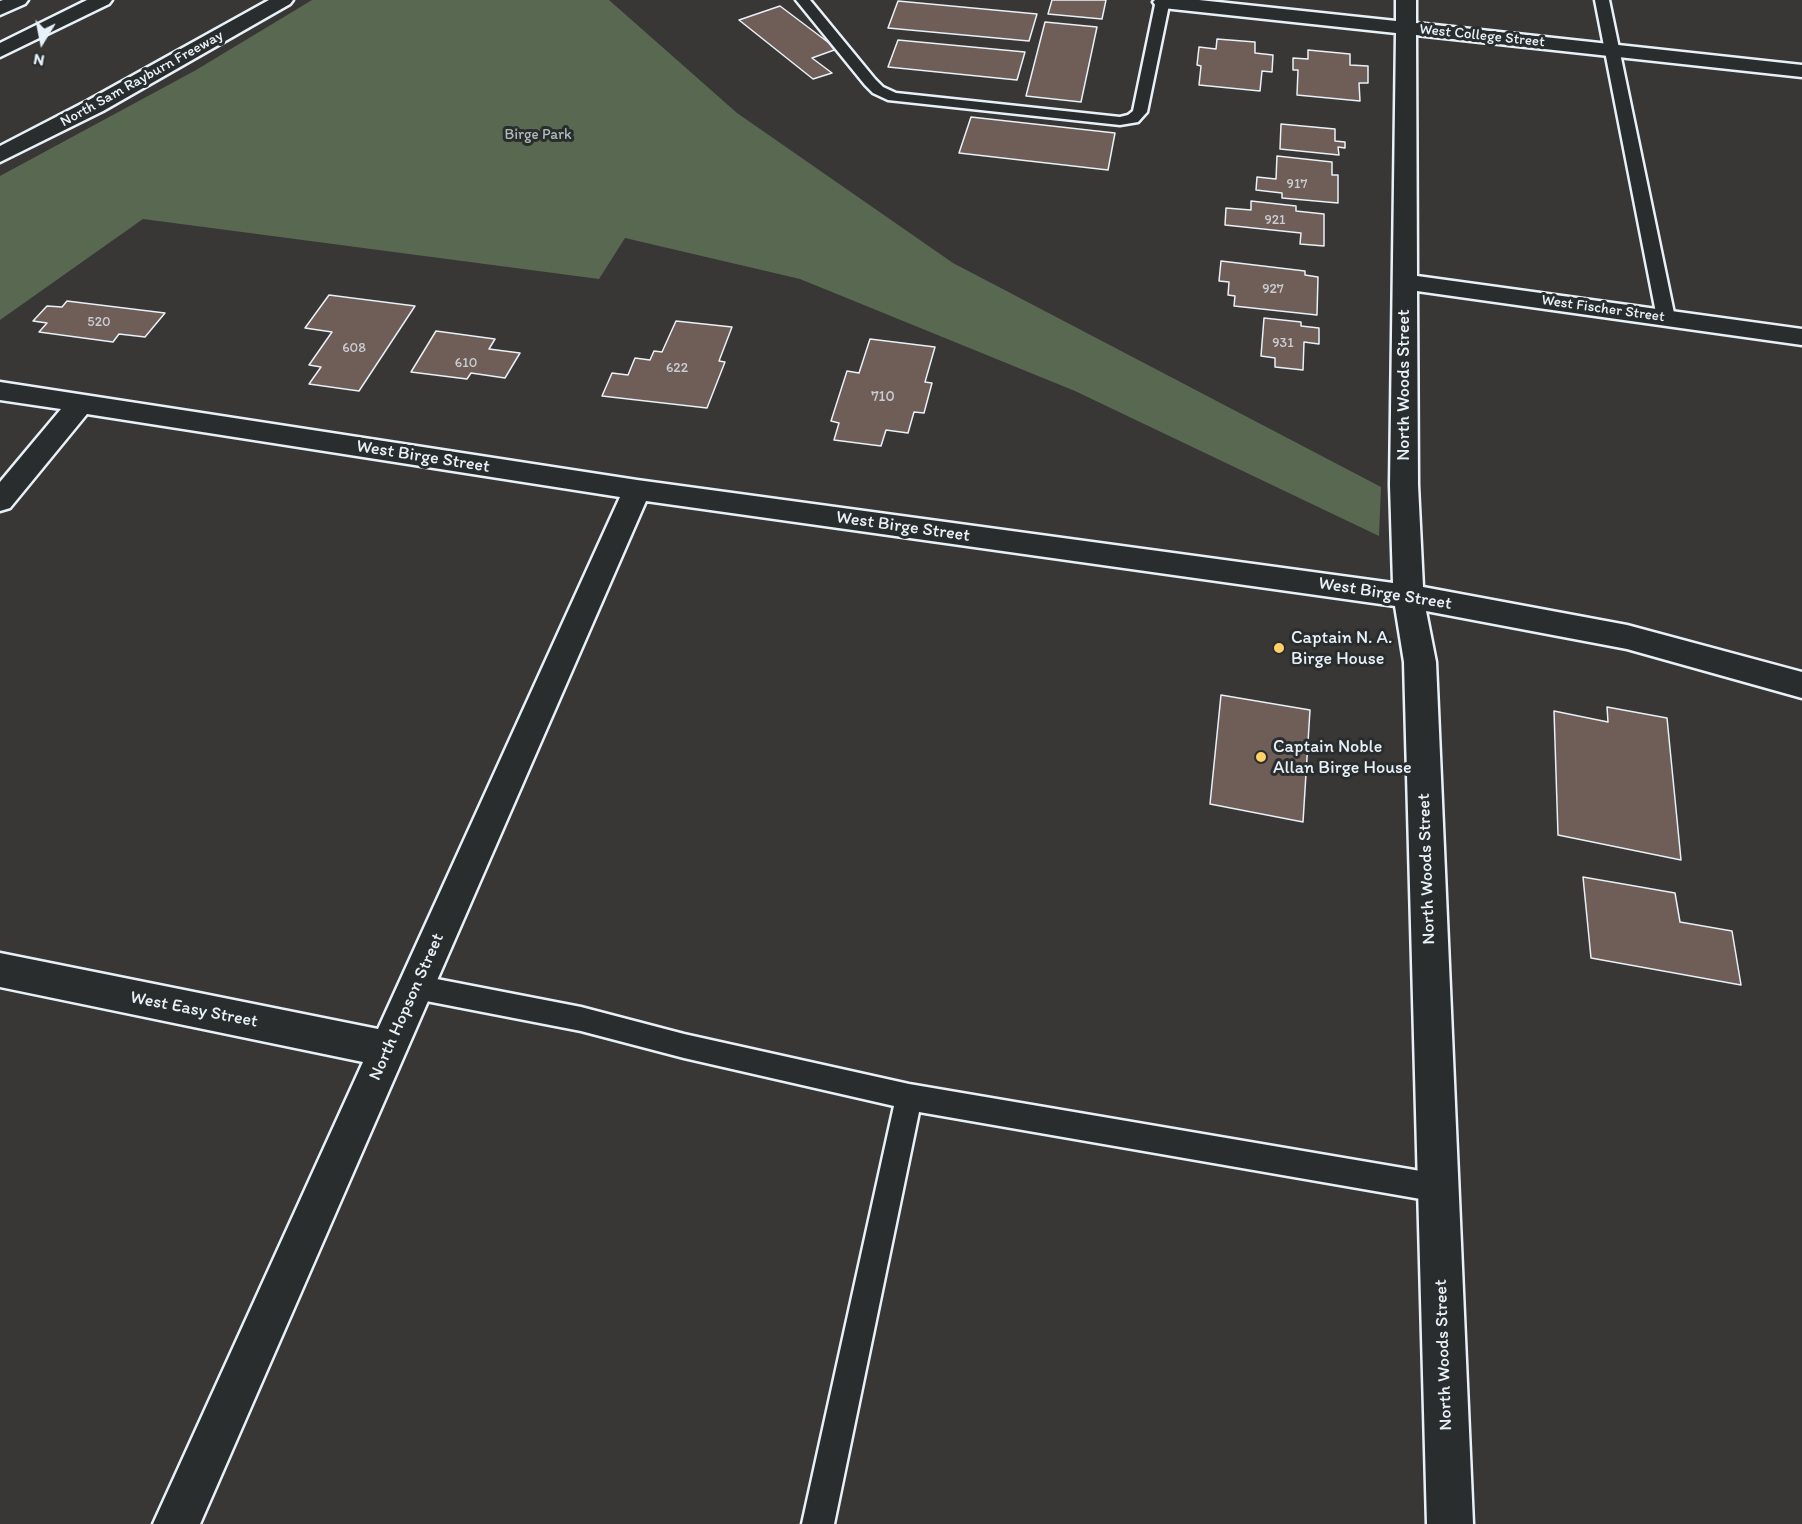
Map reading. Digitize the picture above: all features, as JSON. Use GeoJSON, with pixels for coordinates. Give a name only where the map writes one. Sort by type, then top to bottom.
{"type":"FeatureCollection","features":[{"type":"Feature","properties":{"kind":"main road"},"geometry":{"type":"LineString","coordinates":[[0,9],[18,0]]}},
{"type":"Feature","properties":{"kind":"main road"},"geometry":{"type":"LineString","coordinates":[[0,51],[102,0]]}},
{"type":"Feature","properties":{"kind":"main road","name":"North Sam Rayburn Freeway"},"geometry":{"type":"LineString","coordinates":[[0,156],[95,106],[283,0]]}},
{"type":"Feature","properties":{"kind":"main road","name":"West College Street"},"geometry":{"type":"LineString","coordinates":[[1163,1],[1406,14],[1611,50],[1802,71]]}},
{"type":"Feature","properties":{"kind":"main road","name":"North Woods Street"},"geometry":{"type":"LineString","coordinates":[[1406,14],[1404,485],[1408,596],[1420,662],[1450,1524]]}},
{"type":"Feature","properties":{"kind":"main road","name":"West Fischer Street"},"geometry":{"type":"LineString","coordinates":[[1405,282],[1802,337]]}},
{"type":"Feature","properties":{"kind":"main road","name":"West Birge Street"},"geometry":{"type":"LineString","coordinates":[[0,391],[637,490],[1408,596],[1627,637],[1802,685]]}},
{"type":"Feature","properties":{"kind":"main road"},"geometry":{"type":"LineString","coordinates":[[0,501],[81,403]]}},
{"type":"Feature","properties":{"kind":"main road","name":"North Hopson Street"},"geometry":{"type":"LineString","coordinates":[[176,1524],[637,490]]}},
{"type":"Feature","properties":{"kind":"main road","name":"West Easy Street"},"geometry":{"type":"LineString","coordinates":[[0,970],[388,1049]]}},
{"type":"Feature","properties":{"kind":"lane"},"geometry":{"type":"LineString","coordinates":[[803,0],[870,82],[878,90],[893,97],[1120,121],[1133,118],[1140,112],[1163,1]]}},
{"type":"Feature","properties":{"kind":"lane"},"geometry":{"type":"LineString","coordinates":[[1602,0],[1666,318]]}},
{"type":"Feature","properties":{"kind":"lane"},"geometry":{"type":"LineString","coordinates":[[416,987],[581,1019],[684,1046],[909,1097],[1438,1188]]}},
{"type":"Feature","properties":{"kind":"lane"},"geometry":{"type":"LineString","coordinates":[[818,1524],[909,1097]]}},
{"type":"Feature","properties":{"kind":"green space","name":"Birge Park"},"geometry":{"type":"Polygon","coordinates":[[[312,0],[609,0],[737,113],[953,263],[1381,487],[1379,536],[1075,391],[800,279],[625,238],[599,279],[143,219],[0,320],[0,176],[196,70],[312,0]]]}},
{"type":"Feature","properties":{"kind":"building"},"geometry":{"type":"Polygon","coordinates":[[[1052,0],[1106,0],[1102,19],[1048,14],[1052,0]]]}},
{"type":"Feature","properties":{"kind":"building"},"geometry":{"type":"Polygon","coordinates":[[[898,1],[1037,14],[1029,41],[888,28],[898,1]]]}},
{"type":"Feature","properties":{"kind":"building"},"geometry":{"type":"Polygon","coordinates":[[[780,6],[837,49],[812,58],[832,73],[813,79],[739,20],[780,6]]]}},
{"type":"Feature","properties":{"kind":"building"},"geometry":{"type":"Polygon","coordinates":[[[1045,22],[1097,27],[1081,102],[1026,96],[1045,22]]]}},
{"type":"Feature","properties":{"kind":"building"},"geometry":{"type":"Polygon","coordinates":[[[1217,39],[1255,42],[1255,53],[1273,55],[1272,72],[1262,71],[1260,91],[1199,85],[1201,66],[1197,65],[1199,47],[1216,49],[1217,39]]]}},
{"type":"Feature","properties":{"kind":"building"},"geometry":{"type":"Polygon","coordinates":[[[898,40],[1025,52],[1017,80],[888,67],[898,40]]]}},
{"type":"Feature","properties":{"kind":"building"},"geometry":{"type":"Polygon","coordinates":[[[1308,50],[1350,54],[1350,65],[1368,66],[1368,83],[1359,83],[1360,101],[1297,95],[1298,70],[1293,70],[1293,58],[1308,59],[1308,50]]]}},
{"type":"Feature","properties":{"kind":"building"},"geometry":{"type":"Polygon","coordinates":[[[971,117],[1115,133],[1108,170],[959,153],[971,117]]]}},
{"type":"Feature","properties":{"kind":"building"},"geometry":{"type":"Polygon","coordinates":[[[1281,124],[1335,129],[1335,141],[1345,142],[1345,148],[1338,147],[1339,155],[1280,149],[1281,124]]]}},
{"type":"Feature","properties":{"kind":"building"},"geometry":{"type":"Polygon","coordinates":[[[1277,156],[1332,162],[1332,175],[1338,175],[1338,203],[1282,198],[1282,193],[1256,190],[1257,177],[1276,179],[1277,156]]]}},
{"type":"Feature","properties":{"kind":"building"},"geometry":{"type":"Polygon","coordinates":[[[1251,201],[1296,206],[1296,211],[1324,214],[1324,246],[1300,244],[1301,233],[1225,225],[1226,208],[1251,210],[1251,201]]]}},
{"type":"Feature","properties":{"kind":"building"},"geometry":{"type":"Polygon","coordinates":[[[1221,261],[1305,271],[1305,275],[1318,277],[1317,315],[1234,306],[1235,296],[1228,295],[1229,282],[1219,281],[1221,261]]]}},
{"type":"Feature","properties":{"kind":"building"},"geometry":{"type":"Polygon","coordinates":[[[329,295],[415,306],[359,391],[309,384],[321,367],[309,365],[332,332],[305,328],[329,295]]]}},
{"type":"Feature","properties":{"kind":"building"},"geometry":{"type":"Polygon","coordinates":[[[67,301],[165,313],[145,337],[119,334],[113,342],[39,332],[47,323],[33,321],[47,306],[62,307],[67,301]]]}},
{"type":"Feature","properties":{"kind":"building"},"geometry":{"type":"Polygon","coordinates":[[[1264,318],[1301,322],[1301,326],[1319,328],[1319,344],[1304,342],[1303,370],[1275,367],[1275,358],[1261,356],[1264,318]]]}},
{"type":"Feature","properties":{"kind":"building"},"geometry":{"type":"Polygon","coordinates":[[[676,321],[732,327],[719,361],[725,362],[707,408],[602,396],[612,373],[628,375],[635,358],[650,360],[654,351],[662,352],[676,321]]]}},
{"type":"Feature","properties":{"kind":"building"},"geometry":{"type":"Polygon","coordinates":[[[436,331],[495,339],[489,349],[520,353],[505,378],[471,373],[467,379],[411,372],[436,331]]]}},
{"type":"Feature","properties":{"kind":"building"},"geometry":{"type":"Polygon","coordinates":[[[870,339],[935,347],[925,382],[932,383],[924,413],[914,412],[908,433],[886,430],[881,446],[834,440],[839,423],[831,421],[847,371],[859,373],[870,339]]]}},
{"type":"Feature","properties":{"kind":"building","name":"Captain Noble Allan Birge House"},"geometry":{"type":"Polygon","coordinates":[[[1221,695],[1310,710],[1303,822],[1210,804],[1221,695]]]}},
{"type":"Feature","properties":{"kind":"building"},"geometry":{"type":"Polygon","coordinates":[[[1607,707],[1667,718],[1681,860],[1558,835],[1554,711],[1608,722],[1607,707]]]}},
{"type":"Feature","properties":{"kind":"building"},"geometry":{"type":"Polygon","coordinates":[[[1583,877],[1675,893],[1680,922],[1732,931],[1741,985],[1591,958],[1583,877]]]}},
{"type":"Feature","properties":{"kind":"place","name":"Captain N. A. Birge House"},"geometry":{"type":"Point","coordinates":[1279,648]}},
{"type":"Feature","properties":{"kind":"place","name":"Captain Noble Allan Birge House"},"geometry":{"type":"Point","coordinates":[1261,757]}}]}
